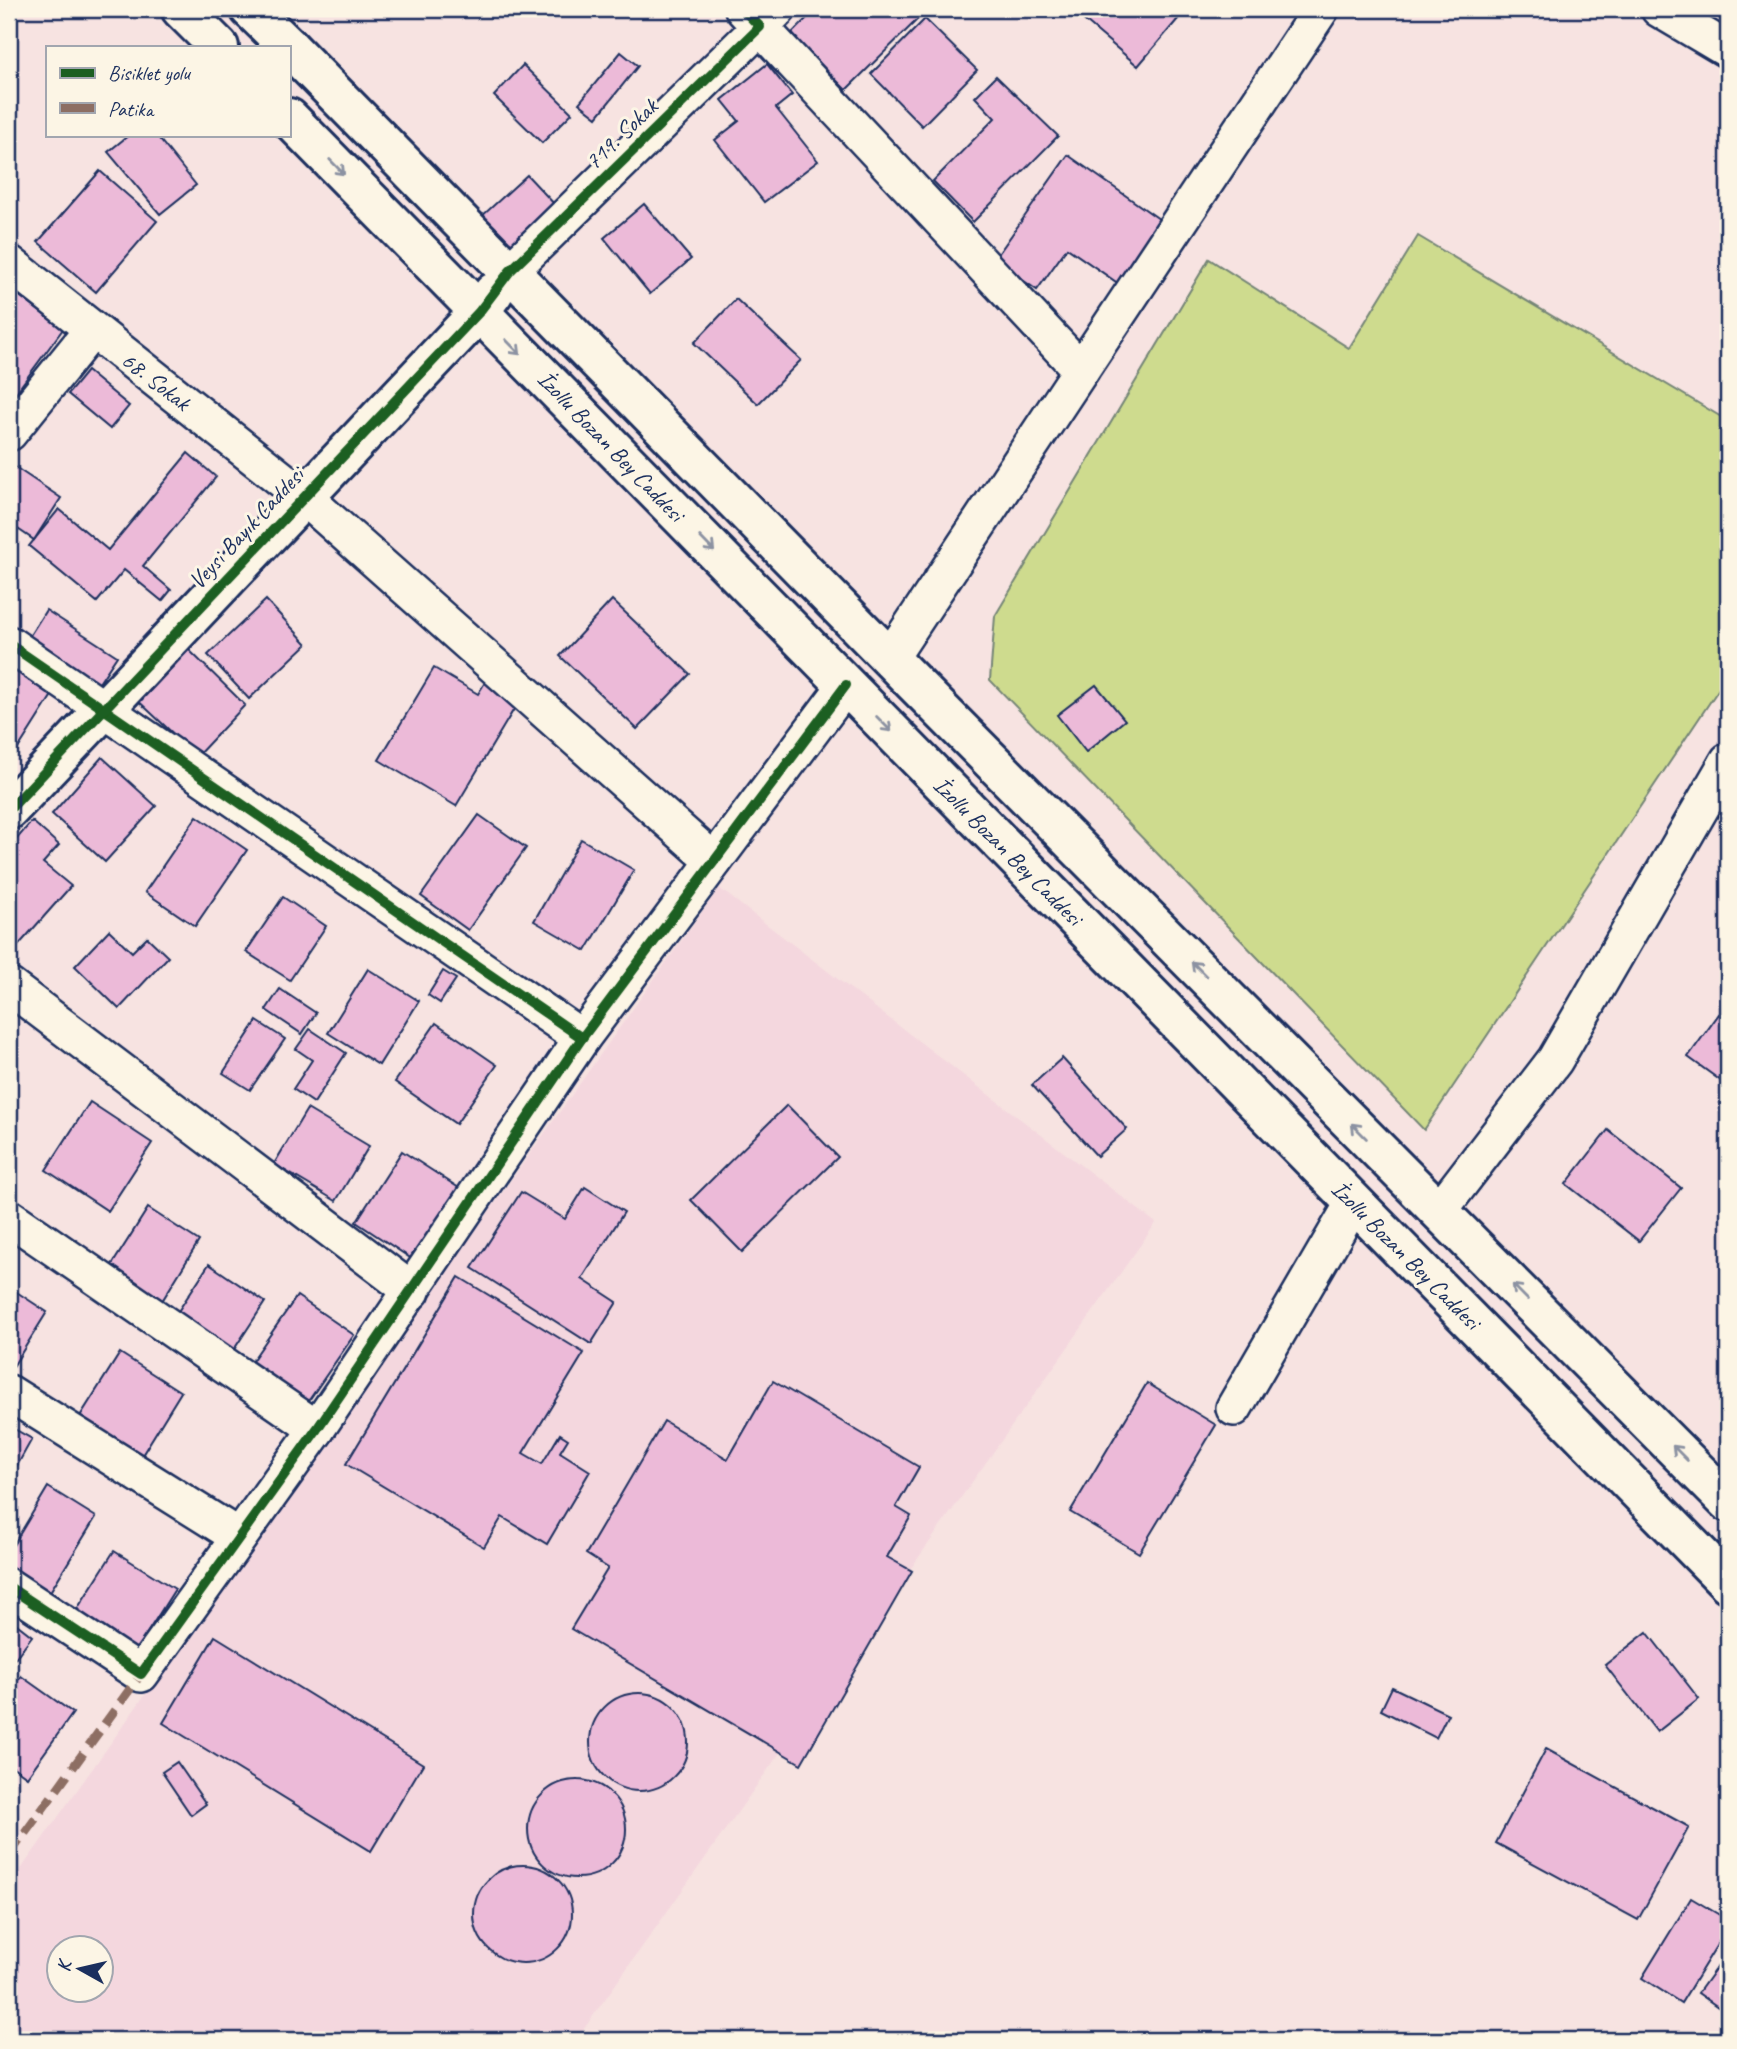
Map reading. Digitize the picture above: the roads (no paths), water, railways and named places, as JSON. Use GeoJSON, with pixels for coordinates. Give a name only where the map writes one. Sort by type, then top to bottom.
{"type":"FeatureCollection","features":[{"type":"Feature","properties":{"kind":"main road"},"geometry":{"type":"LineString","coordinates":[[181,9],[218,46]]}},
{"type":"Feature","properties":{"kind":"main road","name":"İzollu Bozan Bey Caddesi"},"geometry":{"type":"LineString","coordinates":[[250,9],[288,46]]}},
{"type":"Feature","properties":{"kind":"main road","name":"İzollu Bozan Bey Caddesi"},"geometry":{"type":"LineString","coordinates":[[290,48],[890,658],[1728,1502]]}},
{"type":"Feature","properties":{"kind":"main road","name":"İzollu Bozan Bey Caddesi"},"geometry":{"type":"LineString","coordinates":[[290,119],[1728,1583]]}},
{"type":"Feature","properties":{"kind":"main road","name":"Veysi Bayık Caddesi"},"geometry":{"type":"LineString","coordinates":[[9,810],[479,312],[510,271]]}},
{"type":"Feature","properties":{"kind":"street"},"geometry":{"type":"LineString","coordinates":[[890,658],[1321,9]]}},
{"type":"Feature","properties":{"kind":"street"},"geometry":{"type":"LineString","coordinates":[[1659,9],[1728,50]]}},
{"type":"Feature","properties":{"kind":"street"},"geometry":{"type":"LineString","coordinates":[[760,15],[1081,370]]}},
{"type":"Feature","properties":{"kind":"street","name":"719. Sokak"},"geometry":{"type":"LineString","coordinates":[[510,271],[760,15]]}},
{"type":"Feature","properties":{"kind":"street","name":"68. Sokak"},"geometry":{"type":"LineString","coordinates":[[9,263],[304,497],[715,861]]}},
{"type":"Feature","properties":{"kind":"street"},"geometry":{"type":"LineString","coordinates":[[9,433],[92,330]]}},
{"type":"Feature","properties":{"kind":"street"},"geometry":{"type":"LineString","coordinates":[[9,644],[582,1038]]}},
{"type":"Feature","properties":{"kind":"street"},"geometry":{"type":"LineString","coordinates":[[9,1587],[141,1674],[317,1429],[582,1038],[846,685]]}},
{"type":"Feature","properties":{"kind":"street"},"geometry":{"type":"LineString","coordinates":[[1439,1211],[1555,1060],[1728,761]]}},
{"type":"Feature","properties":{"kind":"street"},"geometry":{"type":"LineString","coordinates":[[9,986],[412,1291]]}},
{"type":"Feature","properties":{"kind":"street"},"geometry":{"type":"LineString","coordinates":[[1234,1408],[1354,1202]]}},
{"type":"Feature","properties":{"kind":"street"},"geometry":{"type":"LineString","coordinates":[[9,1217],[317,1429]]}},
{"type":"Feature","properties":{"kind":"street"},"geometry":{"type":"LineString","coordinates":[[9,1393],[239,1537]]}}]}
